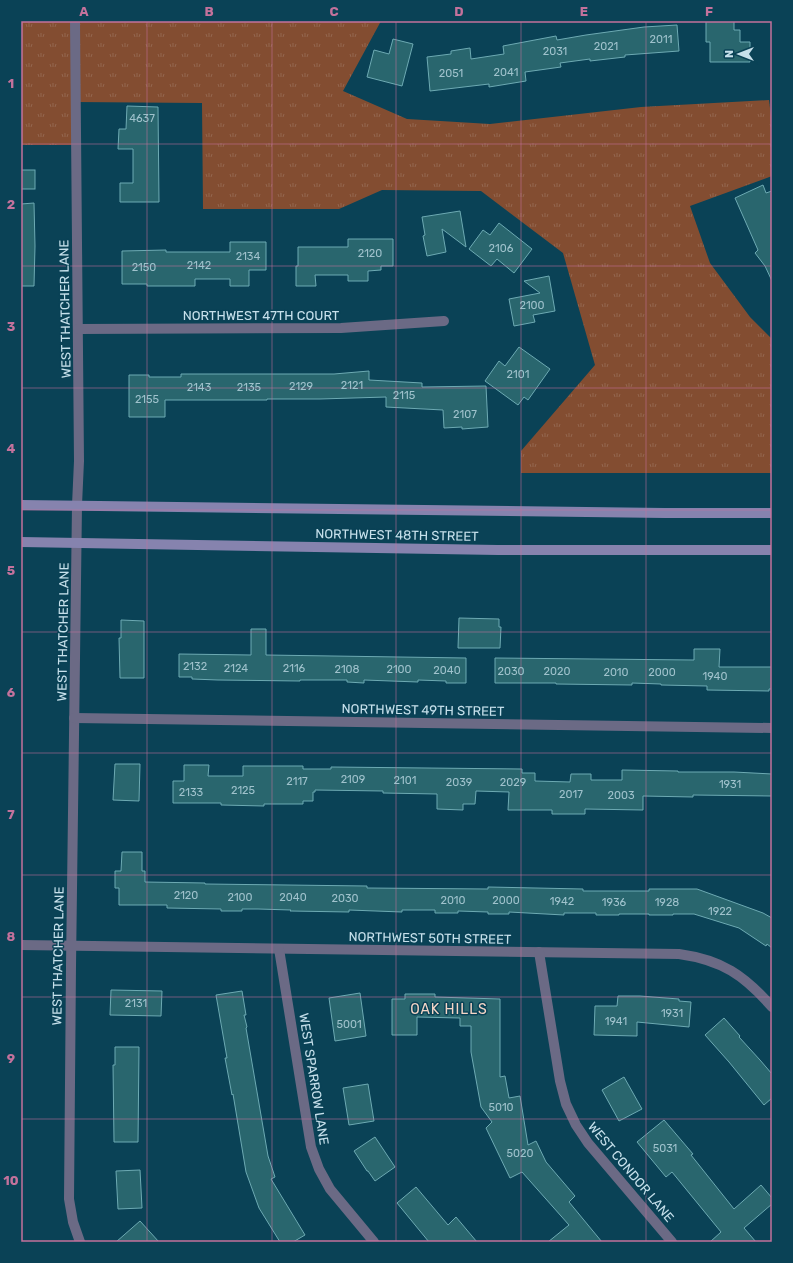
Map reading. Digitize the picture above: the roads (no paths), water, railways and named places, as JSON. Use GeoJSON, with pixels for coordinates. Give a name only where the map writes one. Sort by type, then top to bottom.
{"type":"FeatureCollection","features":[{"type":"Feature","properties":{"kind":"main road","name":"NORTHWEST 48TH STREET"},"geometry":{"type":"LineString","coordinates":[[21,505],[772,513]]}},
{"type":"Feature","properties":{"kind":"main road","name":"NORTHWEST 48TH STREET"},"geometry":{"type":"LineString","coordinates":[[21,542],[498,550],[772,550]]}},
{"type":"Feature","properties":{"kind":"street","name":"WEST THATCHER LANE"},"geometry":{"type":"LineString","coordinates":[[75,21],[79,461],[74,718],[69,1199],[73,1222],[80,1242]]}},
{"type":"Feature","properties":{"kind":"street","name":"NORTHWEST 47TH COURT"},"geometry":{"type":"LineString","coordinates":[[78,329],[341,328],[444,321]]}},
{"type":"Feature","properties":{"kind":"street","name":"NORTHWEST 49TH STREET"},"geometry":{"type":"LineString","coordinates":[[74,718],[772,728]]}},
{"type":"Feature","properties":{"kind":"street"},"geometry":{"type":"LineString","coordinates":[[21,945],[71,946]]}},
{"type":"Feature","properties":{"kind":"street","name":"NORTHWEST 50TH STREET"},"geometry":{"type":"LineString","coordinates":[[71,946],[679,954],[696,956],[718,964],[739,975],[757,990],[772,1007]]}},
{"type":"Feature","properties":{"kind":"street","name":"WEST SPARROW LANE"},"geometry":{"type":"LineString","coordinates":[[279,949],[311,1147],[318,1169],[330,1189],[374,1242]]}},
{"type":"Feature","properties":{"kind":"street","name":"WEST CONDOR LANE"},"geometry":{"type":"LineString","coordinates":[[540,952],[560,1081],[566,1104],[576,1126],[672,1242]]}},
{"type":"Feature","properties":{"kind":"district","name":"OAK HILLS"},"geometry":{"type":"Point","coordinates":[449,1009]}}]}
